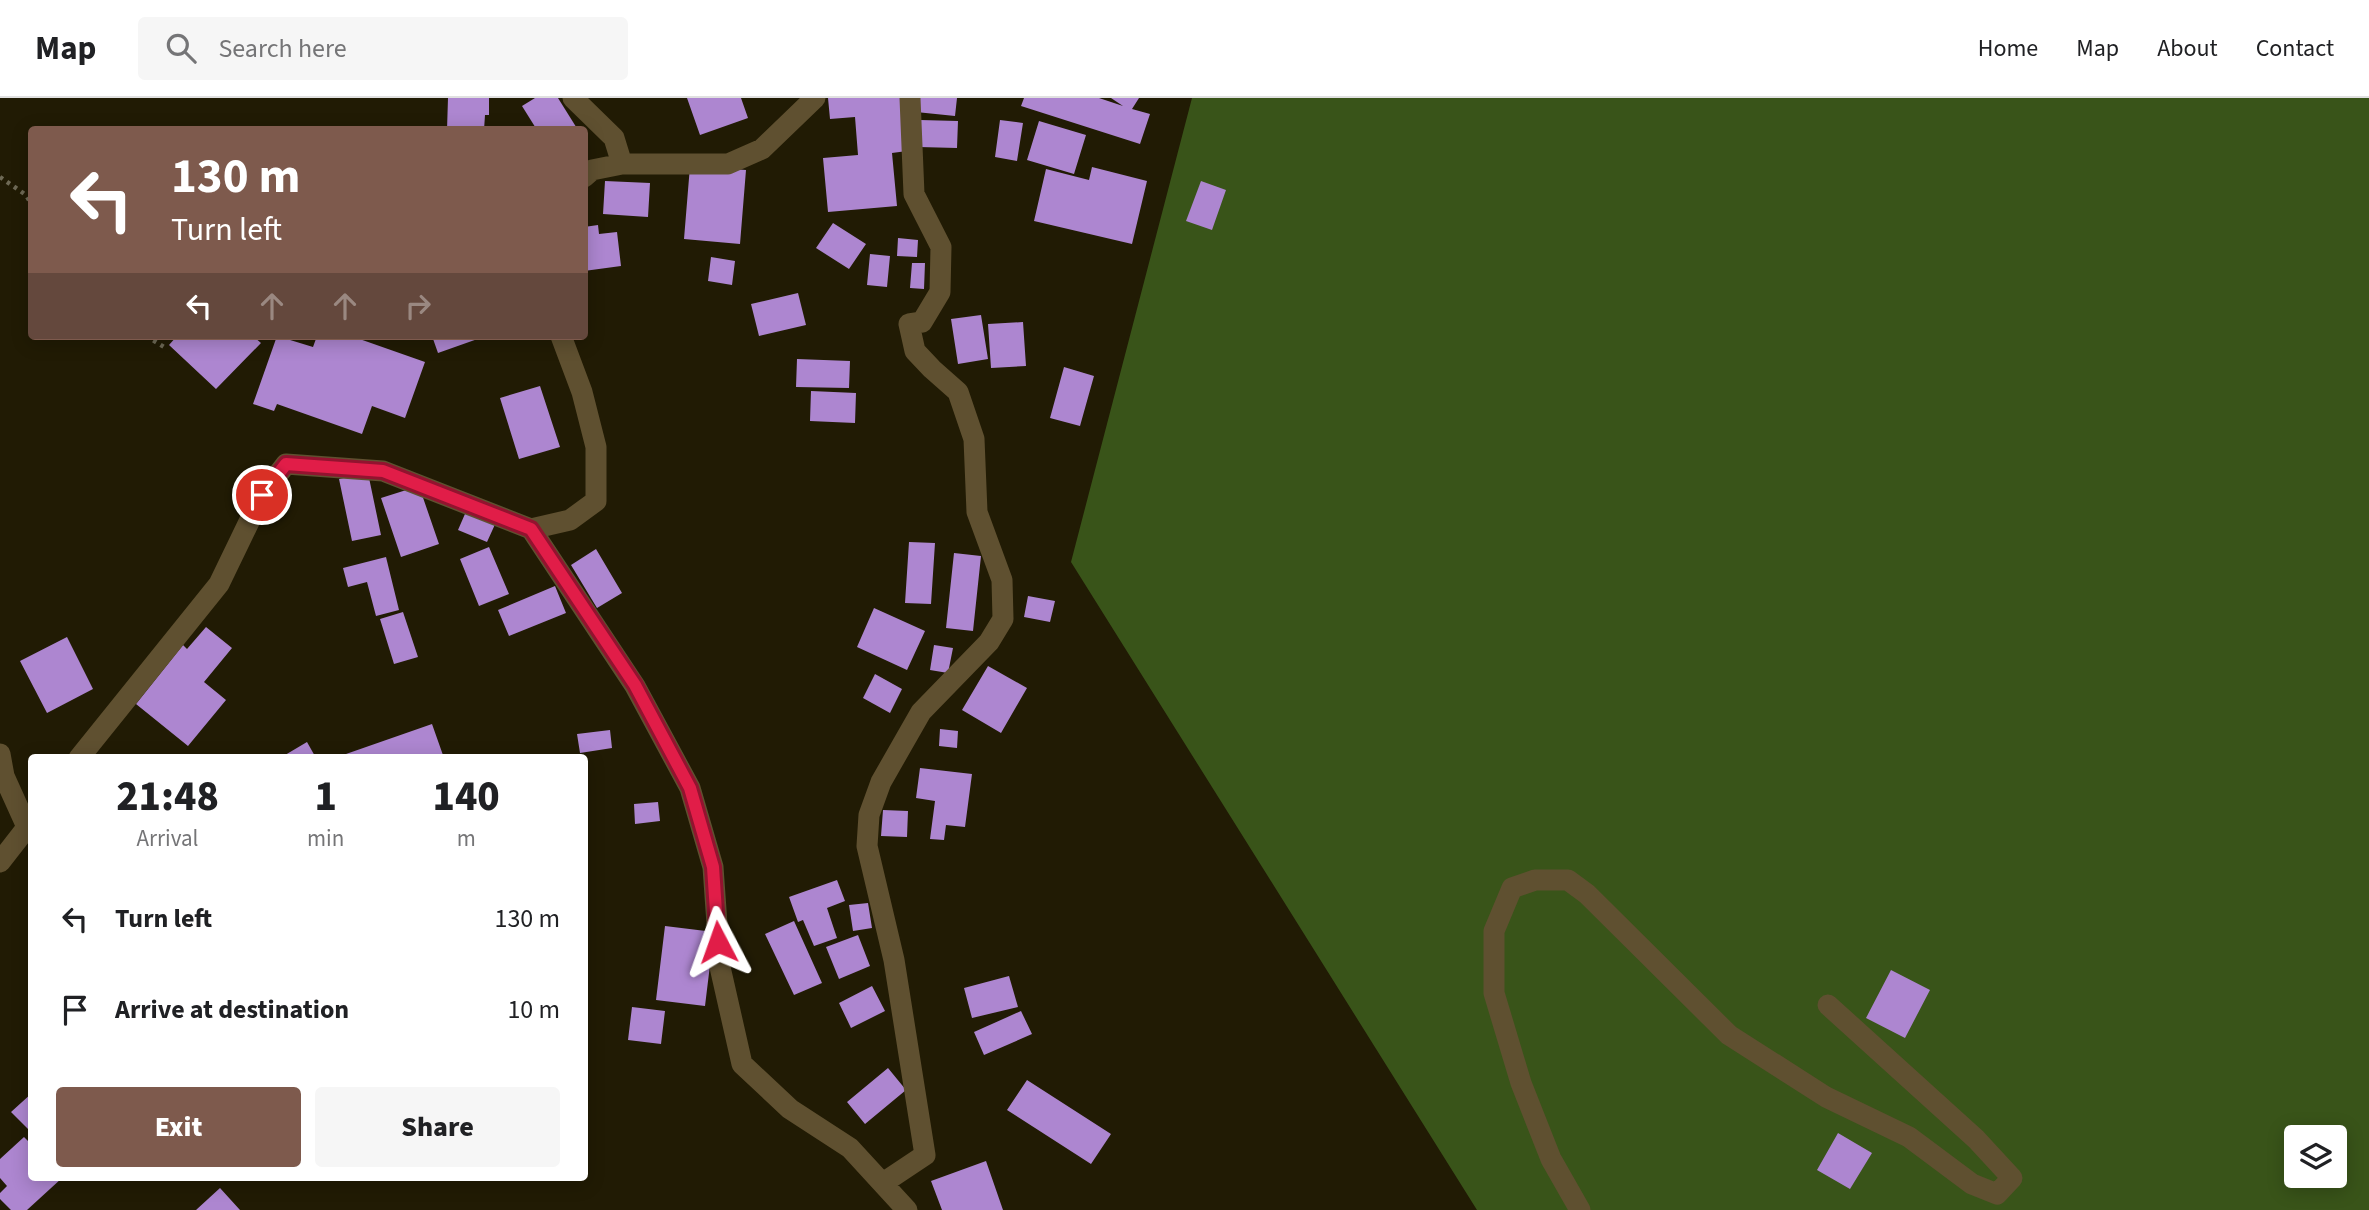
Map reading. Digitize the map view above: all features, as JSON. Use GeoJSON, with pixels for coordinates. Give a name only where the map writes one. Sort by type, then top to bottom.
{"type":"FeatureCollection","features":[{"type":"Feature","properties":{"kind":"street"},"geometry":{"type":"LineString","coordinates":[[573,98],[614,138],[622,164]]}},
{"type":"Feature","properties":{"kind":"street"},"geometry":{"type":"LineString","coordinates":[[588,174],[592,170],[622,164],[728,164],[762,149],[815,98]]}},
{"type":"Feature","properties":{"kind":"street"},"geometry":{"type":"LineString","coordinates":[[883,1183],[925,1155],[894,960],[867,846],[869,815],[881,782],[921,712],[989,642],[1003,619],[1002,580],[977,512],[974,439],[958,393],[915,351],[909,324],[922,322],[940,292],[941,247],[914,194],[911,98]]}},
{"type":"Feature","properties":{"kind":"street"},"geometry":{"type":"LineString","coordinates":[[82,754],[219,584],[262,495],[286,464],[383,471],[531,529],[570,520],[596,501],[596,446],[582,392],[562,340]]}},
{"type":"Feature","properties":{"kind":"street"},"geometry":{"type":"LineString","coordinates":[[531,529],[635,685],[690,788],[713,867],[720,967],[743,1064],[790,1109],[850,1147],[907,1210]]}},
{"type":"Feature","properties":{"kind":"street"},"geometry":{"type":"LineString","coordinates":[[0,754],[4,776],[28,822]]}},
{"type":"Feature","properties":{"kind":"street"},"geometry":{"type":"LineString","coordinates":[[0,862],[28,825]]}},
{"type":"Feature","properties":{"kind":"street"},"geometry":{"type":"LineString","coordinates":[[1580,1210],[1551,1159],[1521,1083],[1494,993],[1494,931],[1512,888],[1535,880],[1568,880],[1587,894],[1729,1035],[1826,1097],[1909,1137],[1972,1184],[2002,1202],[2012,1178],[1976,1139],[1828,1005]]}},
{"type":"Feature","properties":{"kind":"path"},"geometry":{"type":"LineString","coordinates":[[0,177],[28,198]]}},
{"type":"Feature","properties":{"kind":"path"},"geometry":{"type":"LineString","coordinates":[[153,340],[164,347]]}},
{"type":"Feature","properties":{"kind":"green space"},"geometry":{"type":"Polygon","coordinates":[[[1192,98],[2369,98],[2369,1210],[1477,1210],[1071,562],[1192,98]]]}},
{"type":"Feature","properties":{"kind":"building"},"geometry":{"type":"Polygon","coordinates":[[[448,98],[489,98],[489,115],[485,115],[484,126],[447,126],[448,98]]]}},
{"type":"Feature","properties":{"kind":"building"},"geometry":{"type":"Polygon","coordinates":[[[535,98],[558,98],[576,126],[534,126],[522,106],[535,98]]]}},
{"type":"Feature","properties":{"kind":"building"},"geometry":{"type":"Polygon","coordinates":[[[687,98],[741,98],[748,118],[700,135],[687,98]]]}},
{"type":"Feature","properties":{"kind":"building"},"geometry":{"type":"Polygon","coordinates":[[[828,98],[902,98],[907,151],[892,153],[897,206],[828,212],[823,158],[858,155],[855,117],[830,119],[828,98]]]}},
{"type":"Feature","properties":{"kind":"building"},"geometry":{"type":"Polygon","coordinates":[[[918,98],[957,98],[955,116],[916,112],[918,98]]]}},
{"type":"Feature","properties":{"kind":"building"},"geometry":{"type":"Polygon","coordinates":[[[1024,98],[1099,98],[1123,106],[1111,98],[1139,98],[1132,109],[1150,114],[1140,144],[1021,106],[1024,98]]]}},
{"type":"Feature","properties":{"kind":"building"},"geometry":{"type":"Polygon","coordinates":[[[920,120],[958,121],[957,148],[919,147],[920,120]]]}},
{"type":"Feature","properties":{"kind":"building"},"geometry":{"type":"Polygon","coordinates":[[[1000,120],[1023,123],[1017,161],[995,157],[1000,120]]]}},
{"type":"Feature","properties":{"kind":"building"},"geometry":{"type":"Polygon","coordinates":[[[1039,121],[1086,135],[1074,174],[1027,160],[1039,121]]]}},
{"type":"Feature","properties":{"kind":"building"},"geometry":{"type":"Polygon","coordinates":[[[690,166],[746,170],[740,244],[684,239],[690,166]]]}},
{"type":"Feature","properties":{"kind":"building"},"geometry":{"type":"Polygon","coordinates":[[[1092,167],[1147,181],[1132,244],[1034,221],[1046,169],[1089,180],[1092,167]]]}},
{"type":"Feature","properties":{"kind":"building"},"geometry":{"type":"Polygon","coordinates":[[[605,181],[650,183],[648,217],[603,214],[605,181]]]}},
{"type":"Feature","properties":{"kind":"building"},"geometry":{"type":"Polygon","coordinates":[[[1201,181],[1226,190],[1212,230],[1186,221],[1201,181]]]}},
{"type":"Feature","properties":{"kind":"building"},"geometry":{"type":"Polygon","coordinates":[[[833,223],[866,244],[849,269],[816,248],[833,223]]]}},
{"type":"Feature","properties":{"kind":"building"},"geometry":{"type":"Polygon","coordinates":[[[598,225],[599,234],[617,232],[621,266],[588,270],[588,226],[598,225]]]}},
{"type":"Feature","properties":{"kind":"building"},"geometry":{"type":"Polygon","coordinates":[[[898,238],[918,240],[917,257],[897,256],[898,238]]]}},
{"type":"Feature","properties":{"kind":"building"},"geometry":{"type":"Polygon","coordinates":[[[870,254],[890,256],[887,287],[867,285],[870,254]]]}},
{"type":"Feature","properties":{"kind":"building"},"geometry":{"type":"Polygon","coordinates":[[[711,257],[735,261],[732,285],[708,281],[711,257]]]}},
{"type":"Feature","properties":{"kind":"building"},"geometry":{"type":"Polygon","coordinates":[[[912,263],[925,263],[924,289],[910,288],[912,263]]]}},
{"type":"Feature","properties":{"kind":"building"},"geometry":{"type":"Polygon","coordinates":[[[798,293],[806,325],[759,336],[751,304],[798,293]]]}},
{"type":"Feature","properties":{"kind":"building"},"geometry":{"type":"Polygon","coordinates":[[[981,315],[988,359],[958,364],[951,319],[981,315]]]}},
{"type":"Feature","properties":{"kind":"building"},"geometry":{"type":"Polygon","coordinates":[[[1023,322],[1026,366],[991,368],[988,324],[1023,322]]]}},
{"type":"Feature","properties":{"kind":"building"},"geometry":{"type":"Polygon","coordinates":[[[173,340],[258,340],[261,343],[216,389],[169,345],[173,340]]]}},
{"type":"Feature","properties":{"kind":"building"},"geometry":{"type":"Polygon","coordinates":[[[276,340],[290,340],[313,347],[316,340],[362,340],[425,362],[405,418],[372,406],[362,434],[277,404],[274,411],[253,404],[276,340]]]}},
{"type":"Feature","properties":{"kind":"building"},"geometry":{"type":"Polygon","coordinates":[[[433,340],[475,340],[438,353],[433,340]]]}},
{"type":"Feature","properties":{"kind":"building"},"geometry":{"type":"Polygon","coordinates":[[[797,359],[850,361],[849,388],[796,387],[797,359]]]}},
{"type":"Feature","properties":{"kind":"building"},"geometry":{"type":"Polygon","coordinates":[[[1064,367],[1094,376],[1080,426],[1050,418],[1064,367]]]}},
{"type":"Feature","properties":{"kind":"building"},"geometry":{"type":"Polygon","coordinates":[[[540,386],[560,447],[519,459],[500,398],[540,386]]]}},
{"type":"Feature","properties":{"kind":"building"},"geometry":{"type":"Polygon","coordinates":[[[811,391],[856,393],[855,423],[810,421],[811,391]]]}},
{"type":"Feature","properties":{"kind":"building"},"geometry":{"type":"Polygon","coordinates":[[[368,473],[381,535],[352,541],[339,479],[368,473]]]}},
{"type":"Feature","properties":{"kind":"building"},"geometry":{"type":"Polygon","coordinates":[[[419,486],[439,544],[401,557],[381,498],[419,486]]]}},
{"type":"Feature","properties":{"kind":"building"},"geometry":{"type":"Polygon","coordinates":[[[468,507],[497,520],[487,542],[458,530],[468,507]]]}},
{"type":"Feature","properties":{"kind":"building"},"geometry":{"type":"Polygon","coordinates":[[[909,542],[935,543],[931,604],[905,603],[909,542]]]}},
{"type":"Feature","properties":{"kind":"building"},"geometry":{"type":"Polygon","coordinates":[[[489,547],[509,594],[479,606],[460,559],[489,547]]]}},
{"type":"Feature","properties":{"kind":"building"},"geometry":{"type":"Polygon","coordinates":[[[596,549],[622,593],[597,608],[571,565],[596,549]]]}},
{"type":"Feature","properties":{"kind":"building"},"geometry":{"type":"Polygon","coordinates":[[[954,553],[981,556],[973,631],[946,628],[954,553]]]}},
{"type":"Feature","properties":{"kind":"building"},"geometry":{"type":"Polygon","coordinates":[[[386,557],[399,610],[376,616],[367,582],[348,587],[343,568],[386,557]]]}},
{"type":"Feature","properties":{"kind":"building"},"geometry":{"type":"Polygon","coordinates":[[[555,586],[566,613],[509,636],[498,610],[555,586]]]}},
{"type":"Feature","properties":{"kind":"building"},"geometry":{"type":"Polygon","coordinates":[[[1028,596],[1055,601],[1050,622],[1024,617],[1028,596]]]}},
{"type":"Feature","properties":{"kind":"building"},"geometry":{"type":"Polygon","coordinates":[[[874,608],[925,631],[907,670],[857,647],[874,608]]]}},
{"type":"Feature","properties":{"kind":"building"},"geometry":{"type":"Polygon","coordinates":[[[403,612],[418,657],[394,664],[380,619],[403,612]]]}},
{"type":"Feature","properties":{"kind":"building"},"geometry":{"type":"Polygon","coordinates":[[[206,627],[232,648],[204,682],[226,700],[188,746],[136,704],[183,645],[187,649],[206,627]]]}},
{"type":"Feature","properties":{"kind":"building"},"geometry":{"type":"Polygon","coordinates":[[[67,637],[93,689],[47,713],[20,661],[67,637]]]}},
{"type":"Feature","properties":{"kind":"building"},"geometry":{"type":"Polygon","coordinates":[[[934,645],[953,648],[948,673],[930,670],[934,645]]]}},
{"type":"Feature","properties":{"kind":"building"},"geometry":{"type":"Polygon","coordinates":[[[988,666],[1027,688],[1001,733],[962,710],[988,666]]]}},
{"type":"Feature","properties":{"kind":"building"},"geometry":{"type":"Polygon","coordinates":[[[875,674],[902,689],[890,713],[863,698],[875,674]]]}},
{"type":"Feature","properties":{"kind":"building"},"geometry":{"type":"Polygon","coordinates":[[[432,724],[443,754],[346,754],[432,724]]]}},
{"type":"Feature","properties":{"kind":"building"},"geometry":{"type":"Polygon","coordinates":[[[940,729],[958,731],[957,748],[939,746],[940,729]]]}},
{"type":"Feature","properties":{"kind":"building"},"geometry":{"type":"Polygon","coordinates":[[[610,730],[612,748],[580,753],[577,734],[610,730]]]}},
{"type":"Feature","properties":{"kind":"building"},"geometry":{"type":"Polygon","coordinates":[[[307,742],[314,754],[287,754],[307,742]]]}},
{"type":"Feature","properties":{"kind":"building"},"geometry":{"type":"Polygon","coordinates":[[[920,768],[972,774],[965,827],[946,825],[944,840],[930,839],[935,801],[916,798],[920,768]]]}},
{"type":"Feature","properties":{"kind":"building"},"geometry":{"type":"Polygon","coordinates":[[[658,802],[660,821],[635,824],[634,804],[658,802]]]}},
{"type":"Feature","properties":{"kind":"building"},"geometry":{"type":"Polygon","coordinates":[[[883,810],[908,811],[907,837],[881,836],[883,810]]]}},
{"type":"Feature","properties":{"kind":"building"},"geometry":{"type":"Polygon","coordinates":[[[837,880],[845,901],[827,908],[837,938],[814,946],[803,920],[798,922],[789,897],[837,880]]]}},
{"type":"Feature","properties":{"kind":"building"},"geometry":{"type":"Polygon","coordinates":[[[868,903],[872,928],[853,931],[849,905],[868,903]]]}},
{"type":"Feature","properties":{"kind":"building"},"geometry":{"type":"Polygon","coordinates":[[[794,921],[822,983],[794,995],[765,934],[794,921]]]}},
{"type":"Feature","properties":{"kind":"building"},"geometry":{"type":"Polygon","coordinates":[[[665,926],[714,932],[705,1006],[656,1000],[665,926]]]}},
{"type":"Feature","properties":{"kind":"building"},"geometry":{"type":"Polygon","coordinates":[[[858,935],[870,966],[839,979],[826,947],[858,935]]]}},
{"type":"Feature","properties":{"kind":"building"},"geometry":{"type":"Polygon","coordinates":[[[1891,970],[1930,990],[1905,1038],[1866,1018],[1891,970]]]}},
{"type":"Feature","properties":{"kind":"building"},"geometry":{"type":"Polygon","coordinates":[[[1009,976],[1018,1007],[972,1018],[964,988],[1009,976]]]}},
{"type":"Feature","properties":{"kind":"building"},"geometry":{"type":"Polygon","coordinates":[[[872,986],[885,1011],[851,1028],[839,1003],[872,986]]]}},
{"type":"Feature","properties":{"kind":"building"},"geometry":{"type":"Polygon","coordinates":[[[632,1007],[665,1011],[661,1044],[628,1040],[632,1007]]]}},
{"type":"Feature","properties":{"kind":"building"},"geometry":{"type":"Polygon","coordinates":[[[1021,1011],[1032,1034],[984,1055],[974,1032],[1021,1011]]]}},
{"type":"Feature","properties":{"kind":"building"},"geometry":{"type":"Polygon","coordinates":[[[888,1068],[906,1090],[865,1124],[847,1102],[888,1068]]]}},
{"type":"Feature","properties":{"kind":"building"},"geometry":{"type":"Polygon","coordinates":[[[1027,1080],[1111,1134],[1091,1164],[1007,1110],[1027,1080]]]}},
{"type":"Feature","properties":{"kind":"building"},"geometry":{"type":"Polygon","coordinates":[[[28,1097],[28,1129],[11,1112],[28,1097]]]}},
{"type":"Feature","properties":{"kind":"building"},"geometry":{"type":"Polygon","coordinates":[[[1838,1133],[1872,1153],[1850,1189],[1817,1170],[1838,1133]]]}},
{"type":"Feature","properties":{"kind":"building"},"geometry":{"type":"Polygon","coordinates":[[[24,1137],[28,1141],[28,1181],[59,1181],[27,1210],[11,1210],[0,1199],[0,1193],[7,1186],[0,1178],[0,1159],[24,1137]]]}},
{"type":"Feature","properties":{"kind":"building"},"geometry":{"type":"Polygon","coordinates":[[[986,1161],[1003,1210],[942,1210],[931,1181],[986,1161]]]}},
{"type":"Feature","properties":{"kind":"building"},"geometry":{"type":"Polygon","coordinates":[[[220,1188],[240,1210],[196,1210],[220,1188]]]}},
{"type":"Feature","properties":{"kind":"route"},"geometry":{"type":"LineString","coordinates":[[262,495],[286,464],[383,471],[531,529],[635,685],[690,788],[713,867],[718,942]]}}]}
